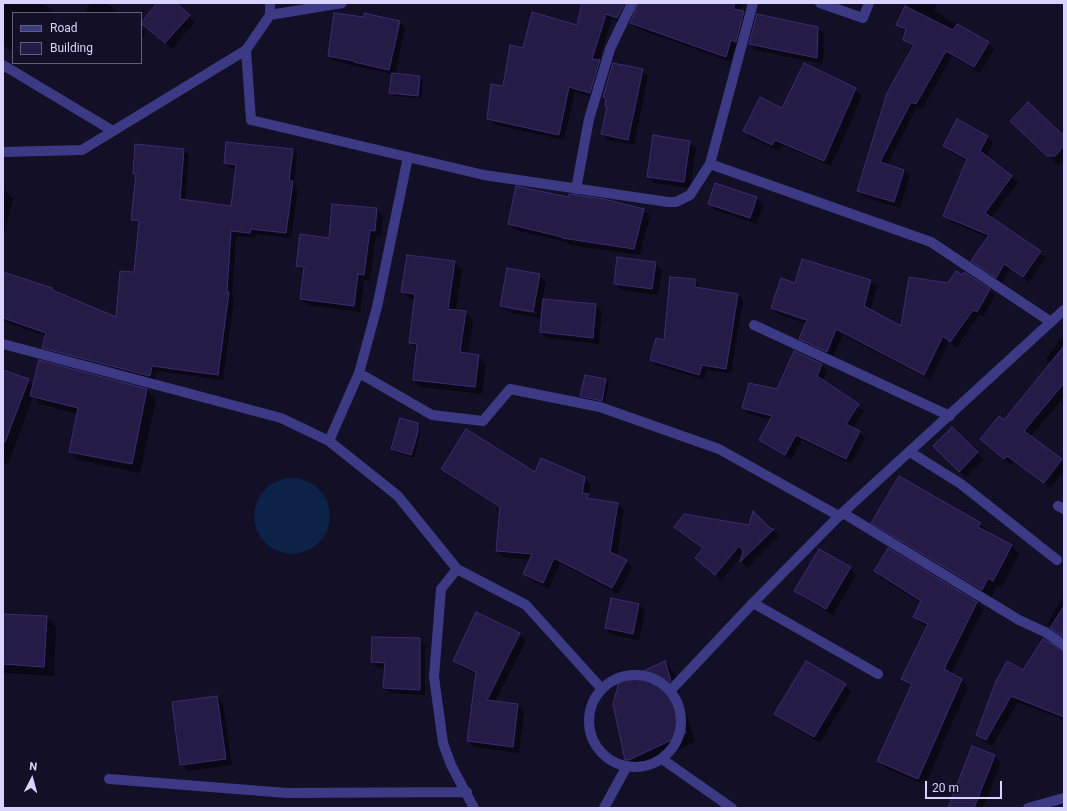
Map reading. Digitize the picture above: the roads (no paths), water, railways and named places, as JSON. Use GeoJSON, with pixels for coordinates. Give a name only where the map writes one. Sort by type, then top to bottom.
{"type":"FeatureCollection","features":[{"type":"Feature","properties":{"kind":"street"},"geometry":{"type":"LineString","coordinates":[[3,152],[82,150],[246,50],[270,15],[270,3]]}},
{"type":"Feature","properties":{"kind":"street"},"geometry":{"type":"LineString","coordinates":[[270,15],[342,3]]}},
{"type":"Feature","properties":{"kind":"street"},"geometry":{"type":"LineString","coordinates":[[576,189],[590,119],[610,49],[632,3]]}},
{"type":"Feature","properties":{"kind":"street"},"geometry":{"type":"LineString","coordinates":[[246,50],[251,120],[484,175],[676,202],[690,195],[710,164],[753,3]]}},
{"type":"Feature","properties":{"kind":"street"},"geometry":{"type":"LineString","coordinates":[[820,3],[863,18],[868,3]]}},
{"type":"Feature","properties":{"kind":"street"},"geometry":{"type":"LineString","coordinates":[[3,65],[113,131]]}},
{"type":"Feature","properties":{"kind":"street"},"geometry":{"type":"LineString","coordinates":[[329,441],[359,373],[377,307],[408,157]]}},
{"type":"Feature","properties":{"kind":"street"},"geometry":{"type":"LineString","coordinates":[[710,164],[931,242],[1051,322]]}},
{"type":"Feature","properties":{"kind":"street"},"geometry":{"type":"LineString","coordinates":[[671,690],[753,603],[841,515],[1064,310]]}},
{"type":"Feature","properties":{"kind":"street"},"geometry":{"type":"LineString","coordinates":[[754,325],[950,416]]}},
{"type":"Feature","properties":{"kind":"street"},"geometry":{"type":"LineString","coordinates":[[3,344],[72,361],[281,418],[329,441],[398,496],[457,569],[526,605],[601,688]]}},
{"type":"Feature","properties":{"kind":"street"},"geometry":{"type":"LineString","coordinates":[[359,373],[432,415],[483,421],[510,389],[600,407],[719,449],[841,515],[1019,620],[1045,632],[1064,645]]}},
{"type":"Feature","properties":{"kind":"street"},"geometry":{"type":"LineString","coordinates":[[910,452],[961,484],[1057,560]]}},
{"type":"Feature","properties":{"kind":"street"},"geometry":{"type":"LineString","coordinates":[[457,569],[441,589],[434,677],[443,743],[451,765],[467,792],[474,808]]}},
{"type":"Feature","properties":{"kind":"street"},"geometry":{"type":"LineString","coordinates":[[753,603],[878,674]]}},
{"type":"Feature","properties":{"kind":"street"},"geometry":{"type":"LineString","coordinates":[[628,674],[644,675],[659,680],[671,690],[679,703],[682,718],[680,734],[674,748],[662,759],[648,765],[633,767],[618,764],[605,756],[595,744],[590,730],[589,715],[593,701],[601,688],[614,679],[628,674]]}},
{"type":"Feature","properties":{"kind":"street"},"geometry":{"type":"LineString","coordinates":[[662,759],[732,808]]}},
{"type":"Feature","properties":{"kind":"street"},"geometry":{"type":"LineString","coordinates":[[604,808],[627,766]]}},
{"type":"Feature","properties":{"kind":"street"},"geometry":{"type":"LineString","coordinates":[[109,779],[288,793],[467,792]]}},
{"type":"Feature","properties":{"kind":"street"},"geometry":{"type":"LineString","coordinates":[[1028,808],[1064,798]]}},
{"type":"Feature","properties":{"kind":"water"},"geometry":{"type":"Polygon","coordinates":[[[292,478],[307,481],[319,489],[327,501],[330,516],[327,531],[319,543],[307,551],[292,554],[277,551],[265,543],[257,531],[254,516],[257,501],[265,489],[277,481],[292,478]]]}}]}
